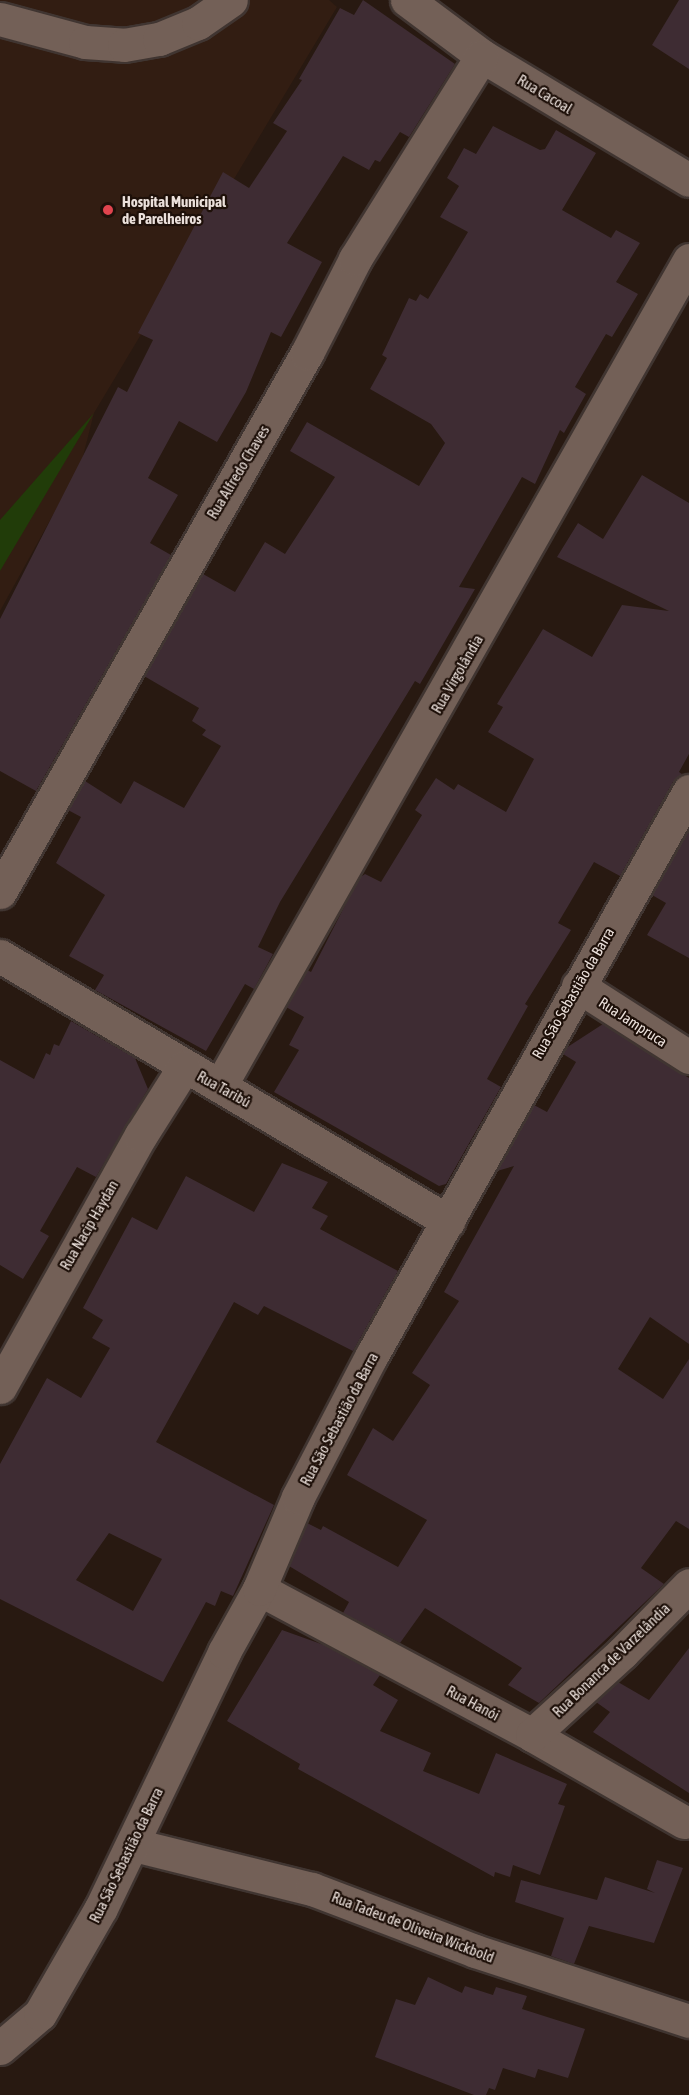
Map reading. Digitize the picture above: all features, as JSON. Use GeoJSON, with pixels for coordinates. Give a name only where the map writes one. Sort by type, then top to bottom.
{"type":"FeatureCollection","features":[{"type":"Feature","properties":{"kind":"street"},"geometry":{"type":"LineString","coordinates":[[0,19],[85,42],[124,45],[159,39],[198,23],[231,0]]}},
{"type":"Feature","properties":{"kind":"street","name":"Rua Cacoal"},"geometry":{"type":"LineString","coordinates":[[407,0],[482,56],[689,180]]}},
{"type":"Feature","properties":{"kind":"street","name":"Rua Alfredo Chaves"},"geometry":{"type":"LineString","coordinates":[[0,892],[307,353],[351,267],[482,56]]}},
{"type":"Feature","properties":{"kind":"street","name":"Rua Virgolândia"},"geometry":{"type":"LineString","coordinates":[[220,1086],[689,260]]}},
{"type":"Feature","properties":{"kind":"street","name":"Rua São Sebastião da Barra"},"geometry":{"type":"LineString","coordinates":[[0,2048],[40,2014],[134,1845],[224,1652],[260,1589],[308,1478],[578,986],[689,791]]}},
{"type":"Feature","properties":{"kind":"street","name":"Rua Taribú"},"geometry":{"type":"LineString","coordinates":[[0,956],[184,1067],[448,1221]]}},
{"type":"Feature","properties":{"kind":"street","name":"Rua Jampruca"},"geometry":{"type":"LineString","coordinates":[[578,986],[689,1057]]}},
{"type":"Feature","properties":{"kind":"street","name":"Rua Nacip Haydan"},"geometry":{"type":"LineString","coordinates":[[0,1387],[141,1135],[184,1067]]}},
{"type":"Feature","properties":{"kind":"street","name":"Rua Bonanca de Varzelândia"},"geometry":{"type":"LineString","coordinates":[[532,1735],[622,1653],[689,1585]]}},
{"type":"Feature","properties":{"kind":"street","name":"Rua Hanói"},"geometry":{"type":"LineString","coordinates":[[260,1589],[532,1735],[684,1822]]}},
{"type":"Feature","properties":{"kind":"street","name":"Rua Tadeu de Oliveira Wickbold"},"geometry":{"type":"LineString","coordinates":[[134,1845],[312,1889],[475,1951],[689,2021]]}},
{"type":"Feature","properties":{"kind":"shaded area","name":"Hospital Municipal de Parelheiros"},"geometry":{"type":"Polygon","coordinates":[[[0,0],[329,0],[337,7],[94,413],[81,464],[0,611],[0,0]]]}},
{"type":"Feature","properties":{"kind":"green space"},"geometry":{"type":"Polygon","coordinates":[[[94,413],[0,571],[0,520],[94,413]]]}},
{"type":"Feature","properties":{"kind":"building"},"geometry":{"type":"Polygon","coordinates":[[[363,0],[455,64],[409,137],[400,132],[380,162],[375,160],[369,170],[343,156],[287,243],[322,262],[281,337],[271,332],[246,392],[217,442],[179,421],[148,478],[178,495],[150,543],[171,555],[36,791],[0,771],[0,619],[118,387],[127,392],[153,340],[138,333],[223,172],[249,188],[287,131],[273,123],[302,80],[299,79],[340,8],[354,15],[363,0]]]}},
{"type":"Feature","properties":{"kind":"building"},"geometry":{"type":"Polygon","coordinates":[[[679,0],[689,0],[689,69],[652,45],[679,0]]]}},
{"type":"Feature","properties":{"kind":"building"},"geometry":{"type":"Polygon","coordinates":[[[493,126],[540,150],[545,149],[556,130],[596,153],[562,210],[611,238],[616,230],[640,243],[616,282],[638,294],[612,337],[606,334],[575,387],[586,394],[564,433],[560,430],[535,484],[522,477],[459,587],[475,589],[420,684],[415,681],[280,902],[258,947],[273,954],[254,989],[245,984],[206,1051],[95,990],[104,975],[69,956],[105,895],[56,863],[81,817],[68,810],[85,781],[121,804],[134,781],[184,808],[221,746],[202,735],[206,730],[192,721],[199,708],[144,676],[203,574],[235,592],[265,542],[285,554],[335,477],[290,451],[307,422],[419,486],[445,443],[431,424],[370,389],[387,358],[382,355],[409,298],[416,301],[420,294],[428,299],[468,232],[440,217],[459,186],[447,178],[464,148],[476,154],[493,126]]]}},
{"type":"Feature","properties":{"kind":"building"},"geometry":{"type":"Polygon","coordinates":[[[642,475],[689,503],[689,754],[679,772],[682,774],[673,782],[620,876],[594,862],[558,923],[571,930],[525,1004],[528,1006],[487,1079],[501,1087],[446,1184],[439,1186],[274,1092],[299,1050],[289,1045],[304,1017],[286,1007],[307,970],[311,972],[359,878],[365,874],[381,882],[422,815],[415,810],[436,778],[454,790],[458,784],[506,812],[534,759],[488,732],[503,707],[497,704],[543,629],[592,657],[622,605],[669,611],[557,557],[578,523],[603,539],[642,475]]]}},
{"type":"Feature","properties":{"kind":"building"},"geometry":{"type":"Polygon","coordinates":[[[689,829],[689,958],[647,935],[666,903],[652,895],[689,829]]]}},
{"type":"Feature","properties":{"kind":"building"},"geometry":{"type":"Polygon","coordinates":[[[71,1021],[135,1058],[148,1089],[96,1177],[77,1167],[40,1231],[49,1236],[23,1279],[0,1265],[0,1060],[34,1079],[46,1053],[50,1055],[54,1044],[59,1046],[71,1021]]]}},
{"type":"Feature","properties":{"kind":"building"},"geometry":{"type":"Polygon","coordinates":[[[603,1024],[689,1078],[689,1344],[650,1317],[618,1369],[663,1399],[689,1359],[689,1529],[676,1521],[641,1568],[664,1584],[539,1703],[508,1685],[522,1668],[425,1608],[400,1643],[343,1613],[349,1602],[289,1566],[307,1523],[321,1530],[323,1526],[398,1567],[427,1520],[347,1475],[373,1428],[393,1441],[430,1385],[412,1373],[459,1301],[444,1292],[514,1166],[497,1171],[534,1105],[547,1112],[576,1062],[563,1054],[566,1048],[603,1024]]]}},
{"type":"Feature","properties":{"kind":"building"},"geometry":{"type":"Polygon","coordinates":[[[282,1163],[328,1182],[312,1208],[328,1216],[320,1229],[398,1271],[353,1351],[264,1306],[258,1315],[234,1302],[156,1442],[274,1505],[233,1596],[221,1591],[215,1606],[206,1602],[163,1682],[0,1599],[0,1464],[47,1378],[81,1398],[110,1348],[92,1338],[103,1320],[83,1308],[132,1217],[157,1230],[186,1176],[254,1212],[282,1163]],[[109,1533],[76,1580],[133,1611],[162,1559],[109,1533]]]}},
{"type":"Feature","properties":{"kind":"building"},"geometry":{"type":"Polygon","coordinates":[[[282,1630],[324,1645],[380,1675],[373,1685],[398,1700],[380,1731],[431,1753],[423,1771],[479,1794],[496,1753],[567,1784],[558,1804],[565,1806],[540,1875],[513,1865],[510,1877],[495,1872],[494,1877],[298,1769],[300,1764],[227,1721],[282,1630]]]}},
{"type":"Feature","properties":{"kind":"building"},"geometry":{"type":"Polygon","coordinates":[[[689,1648],[689,1793],[593,1732],[610,1712],[596,1702],[618,1682],[649,1700],[689,1648]]]}},
{"type":"Feature","properties":{"kind":"building"},"geometry":{"type":"Polygon","coordinates":[[[657,1860],[683,1868],[654,1943],[589,1926],[574,1964],[551,1956],[564,1918],[515,1902],[521,1880],[597,1900],[605,1877],[655,1893],[647,1889],[657,1860]]]}},
{"type":"Feature","properties":{"kind":"building"},"geometry":{"type":"Polygon","coordinates":[[[428,1977],[462,1993],[465,1986],[493,1995],[496,1987],[527,1996],[522,2009],[585,2029],[568,2078],[538,2069],[535,2078],[503,2068],[495,2090],[489,2088],[486,2095],[474,2095],[375,2057],[396,1999],[415,2005],[428,1977]]]}},
{"type":"Feature","properties":{"kind":"place","name":"Hospital Municipal de Parelheiros"},"geometry":{"type":"Point","coordinates":[108,210]}}]}
